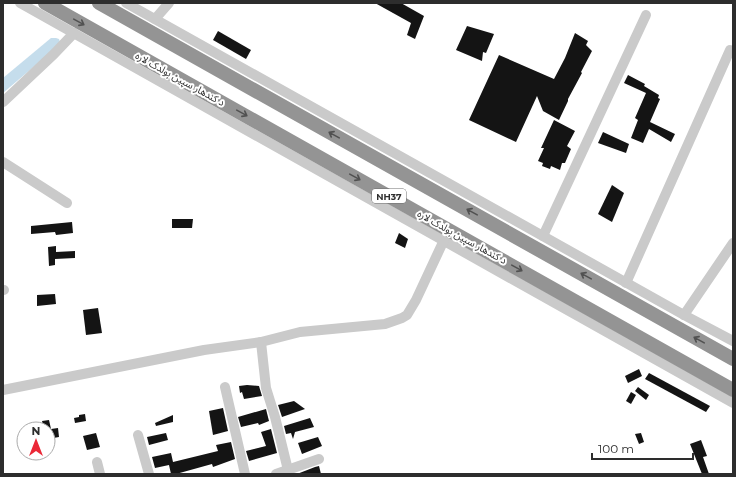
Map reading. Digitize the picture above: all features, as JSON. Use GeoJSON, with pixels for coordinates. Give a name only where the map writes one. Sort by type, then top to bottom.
{"type":"FeatureCollection","features":[{"type":"Feature","properties":{"kind":"highway","name":"د کندهار سپین بولدک لاره"},"geometry":{"type":"LineString","coordinates":[[46,3],[733,390]]}},
{"type":"Feature","properties":{"kind":"highway","name":"NH37"},"geometry":{"type":"LineString","coordinates":[[99,3],[733,359]]}},
{"type":"Feature","properties":{"kind":"street"},"geometry":{"type":"LineString","coordinates":[[20,3],[733,403]]}},
{"type":"Feature","properties":{"kind":"street"},"geometry":{"type":"LineString","coordinates":[[126,3],[626,283],[733,341]]}},
{"type":"Feature","properties":{"kind":"street"},"geometry":{"type":"LineString","coordinates":[[155,19],[168,3]]}},
{"type":"Feature","properties":{"kind":"street"},"geometry":{"type":"LineString","coordinates":[[543,236],[646,15]]}},
{"type":"Feature","properties":{"kind":"street"},"geometry":{"type":"LineString","coordinates":[[3,102],[74,33]]}},
{"type":"Feature","properties":{"kind":"street"},"geometry":{"type":"LineString","coordinates":[[626,283],[730,50]]}},
{"type":"Feature","properties":{"kind":"street"},"geometry":{"type":"LineString","coordinates":[[3,162],[67,202]]}},
{"type":"Feature","properties":{"kind":"street"},"geometry":{"type":"LineString","coordinates":[[3,390],[204,350],[261,342],[300,332],[385,324],[407,315],[416,300],[444,240]]}},
{"type":"Feature","properties":{"kind":"street"},"geometry":{"type":"LineString","coordinates":[[684,315],[733,243]]}},
{"type":"Feature","properties":{"kind":"street"},"geometry":{"type":"LineString","coordinates":[[261,342],[266,388],[275,417],[287,472]]}},
{"type":"Feature","properties":{"kind":"street"},"geometry":{"type":"LineString","coordinates":[[225,387],[245,474]]}},
{"type":"Feature","properties":{"kind":"street"},"geometry":{"type":"LineString","coordinates":[[138,435],[149,474]]}},
{"type":"Feature","properties":{"kind":"street"},"geometry":{"type":"LineString","coordinates":[[276,474],[287,472],[319,459]]}},
{"type":"Feature","properties":{"kind":"street"},"geometry":{"type":"LineString","coordinates":[[97,462],[100,474]]}},
{"type":"Feature","properties":{"kind":"water"},"geometry":{"type":"Polygon","coordinates":[[[51,38],[59,39],[60,42],[58,46],[3,93],[3,78],[51,38]]]}},
{"type":"Feature","properties":{"kind":"building"},"geometry":{"type":"Polygon","coordinates":[[[375,3],[401,3],[424,16],[415,39],[407,35],[411,23],[375,3]]]}},
{"type":"Feature","properties":{"kind":"building"},"geometry":{"type":"Polygon","coordinates":[[[467,26],[494,34],[486,53],[483,52],[482,61],[456,50],[467,26]]]}},
{"type":"Feature","properties":{"kind":"building"},"geometry":{"type":"Polygon","coordinates":[[[218,31],[251,50],[246,59],[213,40],[218,31]]]}},
{"type":"Feature","properties":{"kind":"building"},"geometry":{"type":"Polygon","coordinates":[[[575,33],[588,41],[586,45],[592,51],[559,120],[543,111],[537,96],[516,142],[469,120],[499,55],[554,79],[565,58],[575,33]]]}},
{"type":"Feature","properties":{"kind":"building"},"geometry":{"type":"Polygon","coordinates":[[[628,75],[645,84],[644,86],[659,95],[658,98],[660,99],[650,122],[675,134],[671,142],[649,129],[643,143],[631,138],[638,120],[635,118],[646,93],[624,83],[628,75]]]}},
{"type":"Feature","properties":{"kind":"building"},"geometry":{"type":"Polygon","coordinates":[[[554,120],[575,131],[567,146],[571,149],[565,163],[562,163],[560,170],[551,166],[550,169],[542,166],[543,163],[538,161],[544,148],[541,148],[554,120]]]}},
{"type":"Feature","properties":{"kind":"building"},"geometry":{"type":"Polygon","coordinates":[[[603,132],[629,144],[626,153],[598,143],[603,132]]]}},
{"type":"Feature","properties":{"kind":"building"},"geometry":{"type":"Polygon","coordinates":[[[612,185],[624,193],[612,222],[598,214],[612,185]]]}},
{"type":"Feature","properties":{"kind":"building"},"geometry":{"type":"Polygon","coordinates":[[[172,219],[193,219],[192,228],[172,228],[172,219]]]}},
{"type":"Feature","properties":{"kind":"building"},"geometry":{"type":"Polygon","coordinates":[[[72,222],[73,233],[56,235],[55,232],[31,234],[31,226],[72,222]]]}},
{"type":"Feature","properties":{"kind":"building"},"geometry":{"type":"Polygon","coordinates":[[[399,233],[408,239],[405,248],[395,243],[399,233]]]}},
{"type":"Feature","properties":{"kind":"building"},"geometry":{"type":"Polygon","coordinates":[[[56,246],[56,252],[75,251],[75,258],[55,259],[55,265],[49,266],[48,247],[56,246]]]}},
{"type":"Feature","properties":{"kind":"building"},"geometry":{"type":"Polygon","coordinates":[[[55,294],[56,304],[37,306],[37,295],[55,294]]]}},
{"type":"Feature","properties":{"kind":"building"},"geometry":{"type":"Polygon","coordinates":[[[98,308],[102,333],[86,335],[83,310],[98,308]]]}},
{"type":"Feature","properties":{"kind":"building"},"geometry":{"type":"Polygon","coordinates":[[[639,369],[642,376],[628,383],[625,376],[639,369]]]}},
{"type":"Feature","properties":{"kind":"building"},"geometry":{"type":"Polygon","coordinates":[[[649,373],[710,406],[706,412],[645,379],[649,373]]]}},
{"type":"Feature","properties":{"kind":"building"},"geometry":{"type":"Polygon","coordinates":[[[239,386],[259,386],[262,396],[244,399],[242,392],[240,393],[239,386]]]}},
{"type":"Feature","properties":{"kind":"building"},"geometry":{"type":"Polygon","coordinates":[[[638,387],[649,395],[646,400],[635,391],[638,387]]]}},
{"type":"Feature","properties":{"kind":"building"},"geometry":{"type":"Polygon","coordinates":[[[631,392],[636,395],[631,404],[626,401],[631,392]]]}},
{"type":"Feature","properties":{"kind":"building"},"geometry":{"type":"Polygon","coordinates":[[[294,401],[305,409],[282,417],[278,405],[294,401]]]}},
{"type":"Feature","properties":{"kind":"building"},"geometry":{"type":"Polygon","coordinates":[[[223,408],[228,431],[213,435],[209,411],[223,408]]]}},
{"type":"Feature","properties":{"kind":"building"},"geometry":{"type":"Polygon","coordinates":[[[266,409],[269,421],[259,425],[258,423],[241,427],[238,417],[266,409]]]}},
{"type":"Feature","properties":{"kind":"building"},"geometry":{"type":"Polygon","coordinates":[[[85,414],[86,421],[75,423],[74,418],[85,414]]]}},
{"type":"Feature","properties":{"kind":"building"},"geometry":{"type":"Polygon","coordinates":[[[173,415],[173,422],[156,426],[155,423],[173,415]]]}},
{"type":"Feature","properties":{"kind":"building"},"geometry":{"type":"Polygon","coordinates":[[[310,418],[314,427],[295,432],[293,439],[291,433],[286,434],[284,426],[310,418]]]}},
{"type":"Feature","properties":{"kind":"building"},"geometry":{"type":"Polygon","coordinates":[[[56,428],[58,428],[59,437],[56,438],[56,428]]]}},
{"type":"Feature","properties":{"kind":"building"},"geometry":{"type":"Polygon","coordinates":[[[271,429],[277,453],[249,461],[246,451],[266,446],[261,432],[271,429]]]}},
{"type":"Feature","properties":{"kind":"building"},"geometry":{"type":"Polygon","coordinates":[[[96,433],[100,447],[87,450],[83,436],[96,433]]]}},
{"type":"Feature","properties":{"kind":"building"},"geometry":{"type":"Polygon","coordinates":[[[166,433],[168,440],[149,445],[147,437],[166,433]]]}},
{"type":"Feature","properties":{"kind":"building"},"geometry":{"type":"Polygon","coordinates":[[[641,433],[644,442],[639,444],[635,434],[641,433]]]}},
{"type":"Feature","properties":{"kind":"building"},"geometry":{"type":"Polygon","coordinates":[[[318,437],[322,446],[302,454],[298,443],[318,437]]]}},
{"type":"Feature","properties":{"kind":"building"},"geometry":{"type":"Polygon","coordinates":[[[701,440],[707,456],[703,457],[709,474],[702,474],[690,444],[701,440]]]}},
{"type":"Feature","properties":{"kind":"building"},"geometry":{"type":"Polygon","coordinates":[[[231,442],[235,459],[213,467],[212,464],[171,474],[169,465],[155,468],[152,457],[171,453],[173,462],[218,451],[216,445],[231,442]]]}},
{"type":"Feature","properties":{"kind":"building"},"geometry":{"type":"Polygon","coordinates":[[[319,466],[321,474],[297,474],[315,467],[319,466]]]}}]}
